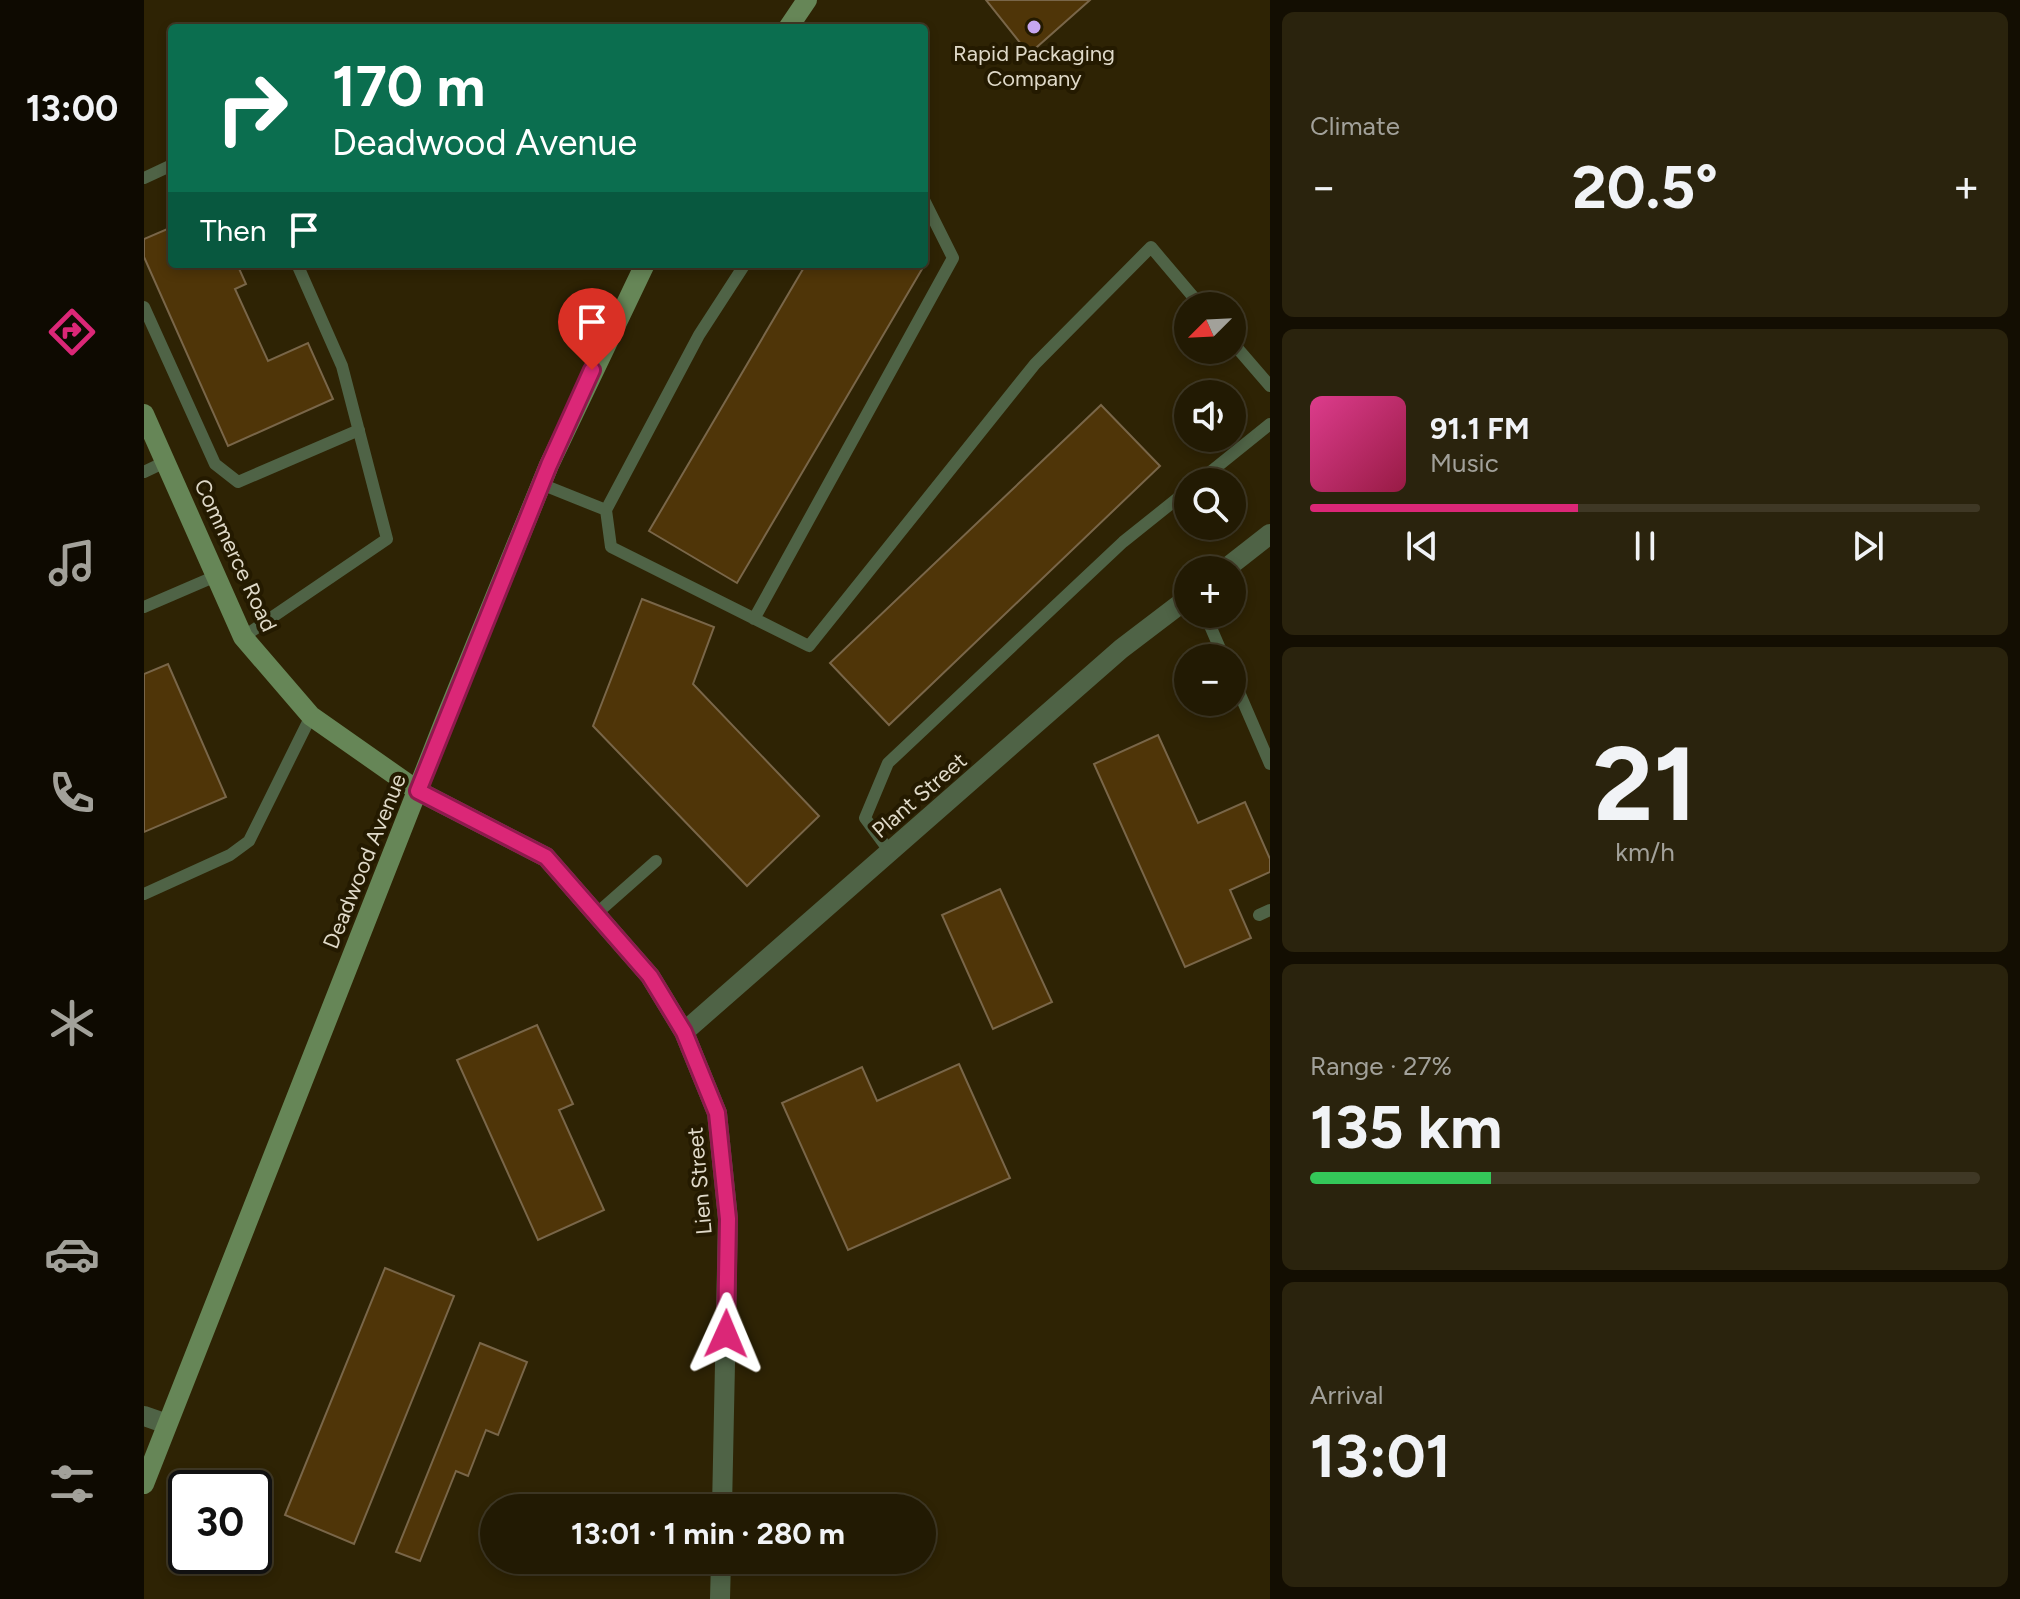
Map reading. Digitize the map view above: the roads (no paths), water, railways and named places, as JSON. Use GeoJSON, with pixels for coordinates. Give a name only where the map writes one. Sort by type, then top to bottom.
{"type":"FeatureCollection","features":[{"type":"Feature","properties":{"kind":"main road"},"geometry":{"type":"LineString","coordinates":[[791,24],[807,0]]}},
{"type":"Feature","properties":{"kind":"main road","name":"Deadwood Avenue"},"geometry":{"type":"LineString","coordinates":[[144,1484],[541,484],[592,370],[643,268]]}},
{"type":"Feature","properties":{"kind":"main road","name":"Commerce Road"},"geometry":{"type":"LineString","coordinates":[[144,414],[243,637],[311,716],[418,791]]}},
{"type":"Feature","properties":{"kind":"street"},"geometry":{"type":"LineString","coordinates":[[1242,556],[1270,534]]}},
{"type":"Feature","properties":{"kind":"street","name":"Plant Street"},"geometry":{"type":"LineString","coordinates":[[684,1032],[1121,649],[1174,609]]}},
{"type":"Feature","properties":{"kind":"street","name":"Lien Street"},"geometry":{"type":"LineString","coordinates":[[418,791],[546,857],[650,976],[684,1032],[717,1113],[728,1219],[722,1494]]}},
{"type":"Feature","properties":{"kind":"street"},"geometry":{"type":"LineString","coordinates":[[144,1416],[167,1424]]}},
{"type":"Feature","properties":{"kind":"street"},"geometry":{"type":"LineString","coordinates":[[720,1599],[721,1574]]}},
{"type":"Feature","properties":{"kind":"lane"},"geometry":{"type":"LineString","coordinates":[[144,178],[168,167]]}},
{"type":"Feature","properties":{"kind":"lane"},"geometry":{"type":"LineString","coordinates":[[754,619],[953,258],[928,208]]}},
{"type":"Feature","properties":{"kind":"lane"},"geometry":{"type":"LineString","coordinates":[[742,268],[699,335],[606,510],[611,547],[809,646],[1035,364],[1151,247],[1189,292]]}},
{"type":"Feature","properties":{"kind":"lane"},"geometry":{"type":"LineString","coordinates":[[243,637],[387,539],[342,366],[299,268]]}},
{"type":"Feature","properties":{"kind":"lane"},"geometry":{"type":"LineString","coordinates":[[144,307],[215,464],[238,482],[359,430]]}},
{"type":"Feature","properties":{"kind":"lane"},"geometry":{"type":"LineString","coordinates":[[1246,358],[1270,386]]}},
{"type":"Feature","properties":{"kind":"lane"},"geometry":{"type":"LineString","coordinates":[[1215,468],[1270,424]]}},
{"type":"Feature","properties":{"kind":"lane"},"geometry":{"type":"LineString","coordinates":[[144,472],[165,462]]}},
{"type":"Feature","properties":{"kind":"lane"},"geometry":{"type":"LineString","coordinates":[[541,484],[606,510]]}},
{"type":"Feature","properties":{"kind":"lane"},"geometry":{"type":"LineString","coordinates":[[890,852],[865,818],[888,763],[1123,542],[1174,501]]}},
{"type":"Feature","properties":{"kind":"lane"},"geometry":{"type":"LineString","coordinates":[[144,607],[216,576]]}},
{"type":"Feature","properties":{"kind":"lane"},"geometry":{"type":"LineString","coordinates":[[1246,708],[1270,764]]}},
{"type":"Feature","properties":{"kind":"lane"},"geometry":{"type":"LineString","coordinates":[[144,894],[230,855],[249,841],[311,716]]}},
{"type":"Feature","properties":{"kind":"lane"},"geometry":{"type":"LineString","coordinates":[[596,914],[656,861]]}},
{"type":"Feature","properties":{"kind":"place","name":"Rapid Packaging Company"},"geometry":{"type":"Point","coordinates":[1034,27]}}]}
